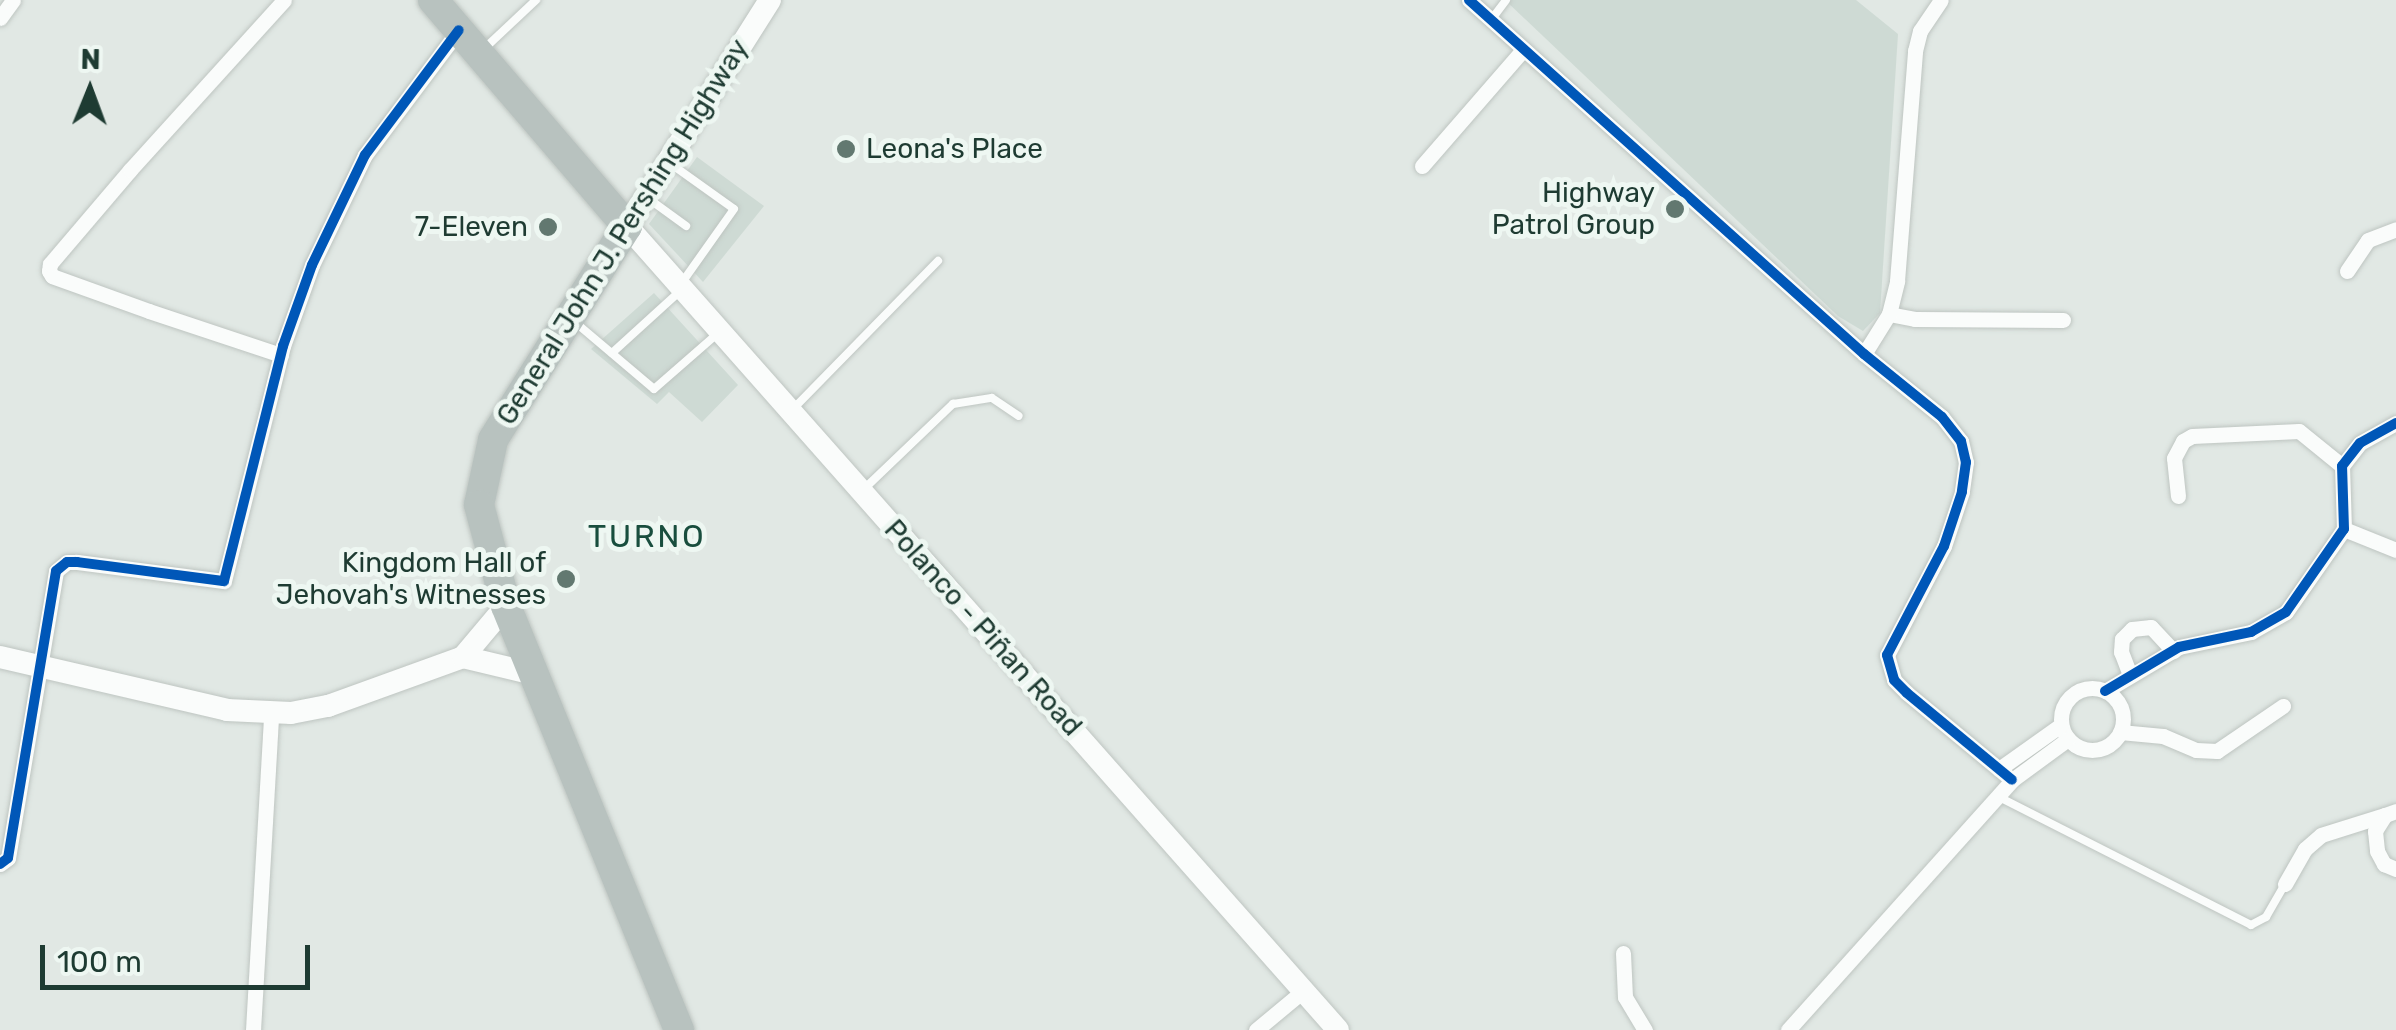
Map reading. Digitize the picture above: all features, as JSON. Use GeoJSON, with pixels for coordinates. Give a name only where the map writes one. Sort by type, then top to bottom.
{"type":"FeatureCollection","features":[{"type":"Feature","properties":{"kind":"highway"},"geometry":{"type":"LineString","coordinates":[[433,0],[626,226]]}},
{"type":"Feature","properties":{"kind":"highway","name":"General John J. Pershing Highway"},"geometry":{"type":"LineString","coordinates":[[626,226],[504,420],[484,464],[481,520],[506,606],[678,1030]]}},
{"type":"Feature","properties":{"kind":"main road","name":"General John J. Pershing Highway"},"geometry":{"type":"LineString","coordinates":[[626,226],[770,0]]}},
{"type":"Feature","properties":{"kind":"main road","name":"Polanco - Piñan Road"},"geometry":{"type":"LineString","coordinates":[[626,226],[1338,1030]]}},
{"type":"Feature","properties":{"kind":"main road"},"geometry":{"type":"LineString","coordinates":[[0,657],[212,706],[271,714],[328,706],[464,657],[506,606]]}},
{"type":"Feature","properties":{"kind":"main road"},"geometry":{"type":"LineString","coordinates":[[464,657],[534,674]]}},
{"type":"Feature","properties":{"kind":"street"},"geometry":{"type":"LineString","coordinates":[[0,18],[13,0]]}},
{"type":"Feature","properties":{"kind":"street"},"geometry":{"type":"LineString","coordinates":[[281,355],[149,312],[52,276],[49,271],[50,264],[130,170],[284,0]]}},
{"type":"Feature","properties":{"kind":"street"},"geometry":{"type":"LineString","coordinates":[[1469,0],[1864,354],[1942,417],[1961,441],[1966,462],[1944,546],[1924,590],[1892,638],[1887,655],[1894,680],[2006,774]]}},
{"type":"Feature","properties":{"kind":"street"},"geometry":{"type":"LineString","coordinates":[[1864,354],[1889,314],[1904,229],[1915,52],[1920,31],[1941,0]]}},
{"type":"Feature","properties":{"kind":"street"},"geometry":{"type":"LineString","coordinates":[[0,864],[8,858],[56,571],[67,562],[218,583],[224,580],[281,355],[318,252],[365,155],[459,30]]}},
{"type":"Feature","properties":{"kind":"street"},"geometry":{"type":"LineString","coordinates":[[1422,166],[1523,50]]}},
{"type":"Feature","properties":{"kind":"street"},"geometry":{"type":"LineString","coordinates":[[2347,271],[2368,240],[2396,229]]}},
{"type":"Feature","properties":{"kind":"street"},"geometry":{"type":"LineString","coordinates":[[1889,314],[1915,319],[2062,320]]}},
{"type":"Feature","properties":{"kind":"street"},"geometry":{"type":"LineString","coordinates":[[2105,691],[2173,650],[2270,625],[2286,612],[2344,528],[2342,466],[2360,443],[2396,424]]}},
{"type":"Feature","properties":{"kind":"street"},"geometry":{"type":"LineString","coordinates":[[2178,496],[2174,458],[2182,441],[2192,436],[2299,431],[2342,466]]}},
{"type":"Feature","properties":{"kind":"street"},"geometry":{"type":"LineString","coordinates":[[2344,528],[2396,550]]}},
{"type":"Feature","properties":{"kind":"street"},"geometry":{"type":"LineString","coordinates":[[2130,676],[2120,652],[2122,639],[2132,629],[2151,627],[2173,650]]}},
{"type":"Feature","properties":{"kind":"street"},"geometry":{"type":"LineString","coordinates":[[2088,688],[2105,691],[2121,709],[2120,732],[2110,744],[2096,749],[2081,748],[2065,732],[2062,708],[2072,694],[2088,688]]}},
{"type":"Feature","properties":{"kind":"street"},"geometry":{"type":"LineString","coordinates":[[2120,732],[2162,736],[2196,750],[2216,752],[2284,706]]}},
{"type":"Feature","properties":{"kind":"street"},"geometry":{"type":"LineString","coordinates":[[253,1030],[271,714]]}},
{"type":"Feature","properties":{"kind":"street"},"geometry":{"type":"LineString","coordinates":[[1788,1030],[1997,796],[2006,774],[2065,732]]}},
{"type":"Feature","properties":{"kind":"street"},"geometry":{"type":"LineString","coordinates":[[2285,884],[2305,849],[2322,835],[2390,813]]}},
{"type":"Feature","properties":{"kind":"street"},"geometry":{"type":"LineString","coordinates":[[2390,813],[2374,831],[2384,864],[2396,870]]}},
{"type":"Feature","properties":{"kind":"street"},"geometry":{"type":"LineString","coordinates":[[1624,953],[1625,997],[1645,1030]]}},
{"type":"Feature","properties":{"kind":"street"},"geometry":{"type":"LineString","coordinates":[[1256,1030],[1304,990]]}},
{"type":"Feature","properties":{"kind":"lane"},"geometry":{"type":"LineString","coordinates":[[479,54],[536,0]]}},
{"type":"Feature","properties":{"kind":"lane"},"geometry":{"type":"LineString","coordinates":[[1491,20],[1506,0]]}},
{"type":"Feature","properties":{"kind":"lane"},"geometry":{"type":"LineString","coordinates":[[612,354],[681,287],[706,242],[734,209],[668,161]]}},
{"type":"Feature","properties":{"kind":"lane"},"geometry":{"type":"LineString","coordinates":[[646,196],[686,226]]}},
{"type":"Feature","properties":{"kind":"lane"},"geometry":{"type":"LineString","coordinates":[[791,411],[938,260]]}},
{"type":"Feature","properties":{"kind":"lane"},"geometry":{"type":"LineString","coordinates":[[569,316],[654,389],[720,331]]}},
{"type":"Feature","properties":{"kind":"lane"},"geometry":{"type":"LineString","coordinates":[[862,492],[952,404],[992,398],[1019,416]]}},
{"type":"Feature","properties":{"kind":"lane"},"geometry":{"type":"LineString","coordinates":[[1997,796],[2251,925],[2266,917],[2285,884]]}},
{"type":"Feature","properties":{"kind":"shaded area"},"geometry":{"type":"Polygon","coordinates":[[[1505,0],[1856,0],[1898,34],[1880,313],[1863,331],[1838,316],[1505,0]]]}},
{"type":"Feature","properties":{"kind":"shaded area"},"geometry":{"type":"Polygon","coordinates":[[[697,157],[764,206],[703,282],[649,224],[697,157]]]}},
{"type":"Feature","properties":{"kind":"shaded area"},"geometry":{"type":"Polygon","coordinates":[[[654,293],[738,385],[702,422],[669,392],[657,404],[591,349],[654,293]]]}},
{"type":"Feature","properties":{"kind":"cycle path"},"geometry":{"type":"LineString","coordinates":[[1469,0],[1864,354],[1942,417],[1961,441],[1966,462],[1962,492],[1944,546],[1887,655],[1894,680],[2012,780]]}},
{"type":"Feature","properties":{"kind":"cycle path"},"geometry":{"type":"LineString","coordinates":[[0,864],[8,858],[56,571],[67,562],[77,562],[224,581],[283,346],[312,265],[365,155],[459,30]]}},
{"type":"Feature","properties":{"kind":"cycle path"},"geometry":{"type":"LineString","coordinates":[[2105,691],[2179,647],[2251,632],[2286,612],[2344,529],[2342,466],[2360,443],[2396,423]]}},
{"type":"Feature","properties":{"kind":"place","name":"Leona's Place"},"geometry":{"type":"Point","coordinates":[846,149]}},
{"type":"Feature","properties":{"kind":"place","name":"Highway Patrol Group"},"geometry":{"type":"Point","coordinates":[1675,209]}},
{"type":"Feature","properties":{"kind":"place","name":"7-Eleven"},"geometry":{"type":"Point","coordinates":[548,227]}},
{"type":"Feature","properties":{"kind":"place","name":"Kingdom Hall of Jehovah's Witnesses"},"geometry":{"type":"Point","coordinates":[566,579]}},
{"type":"Feature","properties":{"kind":"district","name":"TURNO"},"geometry":{"type":"Point","coordinates":[647,536]}}]}
